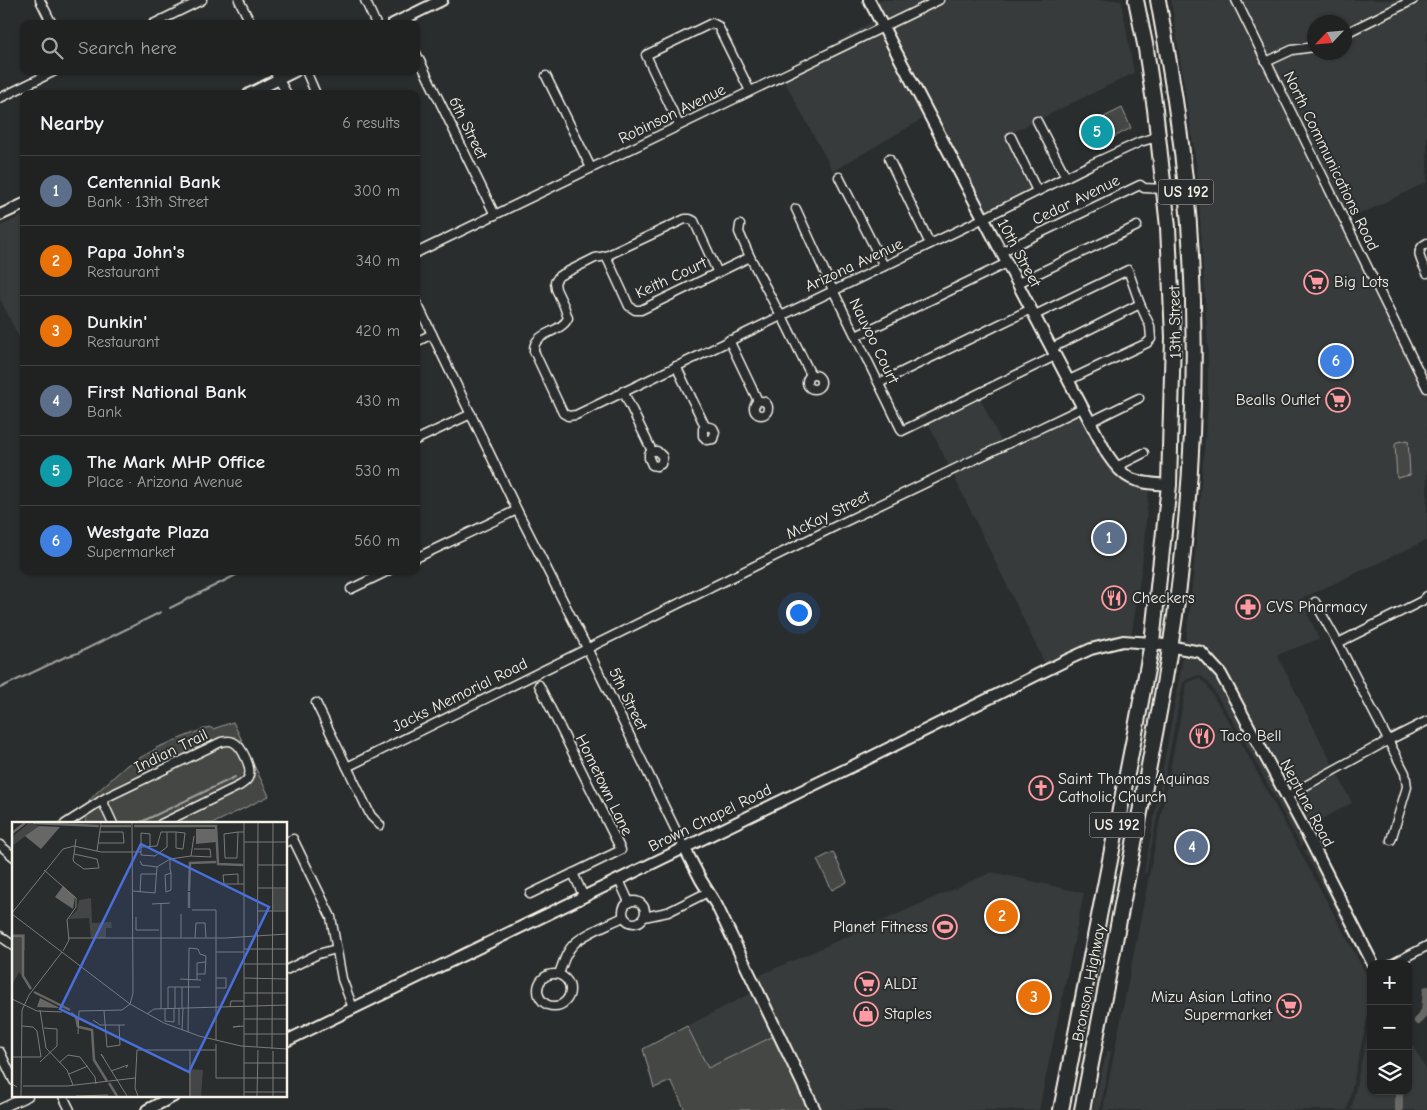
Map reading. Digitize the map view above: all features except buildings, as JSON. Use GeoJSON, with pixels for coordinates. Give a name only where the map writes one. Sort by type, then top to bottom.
{"type":"FeatureCollection","features":[{"type":"Feature","properties":{"kind":"highway","name":"13th Street"},"geometry":{"type":"LineString","coordinates":[[1136,0],[1146,50],[1164,189],[1173,337],[1169,484],[1152,643]]}},
{"type":"Feature","properties":{"kind":"highway"},"geometry":{"type":"LineString","coordinates":[[1150,0],[1154,22],[1167,47]]}},
{"type":"Feature","properties":{"kind":"highway","name":"13th Street"},"geometry":{"type":"LineString","coordinates":[[1158,0],[1180,135],[1190,237],[1193,312],[1192,410],[1185,533],[1171,645]]}},
{"type":"Feature","properties":{"kind":"highway"},"geometry":{"type":"LineString","coordinates":[[1146,50],[1155,60],[1164,125],[1169,132],[1180,135]]}},
{"type":"Feature","properties":{"kind":"highway"},"geometry":{"type":"LineString","coordinates":[[1158,139],[1173,149],[1177,161],[1178,175],[1181,184],[1185,188]]}},
{"type":"Feature","properties":{"kind":"highway","name":"US 192"},"geometry":{"type":"LineString","coordinates":[[1090,964],[1152,643]]}},
{"type":"Feature","properties":{"kind":"highway","name":"Bronson Highway"},"geometry":{"type":"LineString","coordinates":[[1082,1110],[1171,645]]}},
{"type":"Feature","properties":{"kind":"highway"},"geometry":{"type":"LineString","coordinates":[[1103,896],[1106,909],[1099,952],[1103,962],[1109,969]]}},
{"type":"Feature","properties":{"kind":"highway"},"geometry":{"type":"LineString","coordinates":[[1090,964],[1100,978],[1102,1005]]}},
{"type":"Feature","properties":{"kind":"highway","name":"Bronson Highway"},"geometry":{"type":"LineString","coordinates":[[1061,1110],[1090,964]]}},
{"type":"Feature","properties":{"kind":"highway"},"geometry":{"type":"LineString","coordinates":[[1070,1065],[1073,1092],[1070,1110]]}},
{"type":"Feature","properties":{"kind":"street"},"geometry":{"type":"LineString","coordinates":[[40,0],[50,20]]}},
{"type":"Feature","properties":{"kind":"street"},"geometry":{"type":"LineString","coordinates":[[161,20],[202,0]]}},
{"type":"Feature","properties":{"kind":"street"},"geometry":{"type":"LineString","coordinates":[[239,0],[249,20]]}},
{"type":"Feature","properties":{"kind":"street"},"geometry":{"type":"LineString","coordinates":[[365,0],[374,20]]}},
{"type":"Feature","properties":{"kind":"street"},"geometry":{"type":"LineString","coordinates":[[404,20],[442,0]]}},
{"type":"Feature","properties":{"kind":"street","name":"10th Street"},"geometry":{"type":"LineString","coordinates":[[869,0],[1082,408],[1116,467],[1124,476],[1138,482],[1169,484]]}},
{"type":"Feature","properties":{"kind":"street","name":"Robinson Avenue"},"geometry":{"type":"LineString","coordinates":[[420,251],[939,0]]}},
{"type":"Feature","properties":{"kind":"street","name":"North Communications Road"},"geometry":{"type":"LineString","coordinates":[[1236,0],[1427,388]]}},
{"type":"Feature","properties":{"kind":"street"},"geometry":{"type":"LineString","coordinates":[[1352,30],[1413,0]]}},
{"type":"Feature","properties":{"kind":"street"},"geometry":{"type":"LineString","coordinates":[[679,125],[646,55],[712,23],[718,26],[750,91]]}},
{"type":"Feature","properties":{"kind":"street"},"geometry":{"type":"LineString","coordinates":[[1266,62],[1292,50],[1307,48]]}},
{"type":"Feature","properties":{"kind":"street","name":"6th Street"},"geometry":{"type":"LineString","coordinates":[[420,61],[495,215]]}},
{"type":"Feature","properties":{"kind":"street"},"geometry":{"type":"LineString","coordinates":[[0,98],[47,75]]}},
{"type":"Feature","properties":{"kind":"street"},"geometry":{"type":"LineString","coordinates":[[255,90],[276,75],[285,90]]}},
{"type":"Feature","properties":{"kind":"street"},"geometry":{"type":"LineString","coordinates":[[308,75],[314,90]]}},
{"type":"Feature","properties":{"kind":"street"},"geometry":{"type":"LineString","coordinates":[[546,76],[591,168]]}},
{"type":"Feature","properties":{"kind":"street"},"geometry":{"type":"LineString","coordinates":[[1037,120],[1066,177]]}},
{"type":"Feature","properties":{"kind":"street"},"geometry":{"type":"LineString","coordinates":[[1011,138],[1037,191]]}},
{"type":"Feature","properties":{"kind":"street","name":"Arizona Avenue"},"geometry":{"type":"LineString","coordinates":[[606,256],[595,258],[559,276],[555,282],[556,289],[568,318],[565,325],[538,338],[534,346],[536,355],[563,413],[568,416],[576,415],[1140,142],[1158,139]]}},
{"type":"Feature","properties":{"kind":"street"},"geometry":{"type":"LineString","coordinates":[[889,159],[930,244]]}},
{"type":"Feature","properties":{"kind":"street"},"geometry":{"type":"LineString","coordinates":[[839,177],[884,266]]}},
{"type":"Feature","properties":{"kind":"street","name":"Cedar Avenue"},"geometry":{"type":"LineString","coordinates":[[1001,252],[1140,185],[1144,188],[1164,189]]}},
{"type":"Feature","properties":{"kind":"street"},"geometry":{"type":"LineString","coordinates":[[0,216],[20,206]]}},
{"type":"Feature","properties":{"kind":"street","name":"Nauvoo Court"},"geometry":{"type":"LineString","coordinates":[[796,208],[833,290],[902,431],[1054,352]]}},
{"type":"Feature","properties":{"kind":"street","name":"Keith Court"},"geometry":{"type":"LineString","coordinates":[[685,219],[690,219],[694,221],[718,273],[641,310],[635,310],[629,306],[606,256],[685,219]]}},
{"type":"Feature","properties":{"kind":"street"},"geometry":{"type":"LineString","coordinates":[[740,224],[739,232],[750,257],[811,376]]}},
{"type":"Feature","properties":{"kind":"street"},"geometry":{"type":"LineString","coordinates":[[1018,283],[1137,226]]}},
{"type":"Feature","properties":{"kind":"street"},"geometry":{"type":"LineString","coordinates":[[1427,243],[1423,245],[1419,256],[1427,273]]}},
{"type":"Feature","properties":{"kind":"street"},"geometry":{"type":"LineString","coordinates":[[718,273],[750,257]]}},
{"type":"Feature","properties":{"kind":"street"},"geometry":{"type":"LineString","coordinates":[[856,336],[1007,263]]}},
{"type":"Feature","properties":{"kind":"street"},"geometry":{"type":"LineString","coordinates":[[879,383],[1128,270],[1150,326],[1151,339],[1147,343],[1069,380]]}},
{"type":"Feature","properties":{"kind":"street"},"geometry":{"type":"LineString","coordinates":[[1054,352],[1140,304]]}},
{"type":"Feature","properties":{"kind":"street","name":"5th Street"},"geometry":{"type":"LineString","coordinates":[[420,309],[684,848],[717,906],[815,1110]]}},
{"type":"Feature","properties":{"kind":"street"},"geometry":{"type":"LineString","coordinates":[[420,340],[432,334]]}},
{"type":"Feature","properties":{"kind":"street"},"geometry":{"type":"LineString","coordinates":[[729,340],[758,401]]}},
{"type":"Feature","properties":{"kind":"street"},"geometry":{"type":"LineString","coordinates":[[676,366],[705,426]]}},
{"type":"Feature","properties":{"kind":"street"},"geometry":{"type":"LineString","coordinates":[[623,391],[652,451]]}},
{"type":"Feature","properties":{"kind":"street"},"geometry":{"type":"LineString","coordinates":[[1090,422],[1140,398]]}},
{"type":"Feature","properties":{"kind":"street","name":"McKay Street"},"geometry":{"type":"LineString","coordinates":[[586,648],[1082,408]]}},
{"type":"Feature","properties":{"kind":"street"},"geometry":{"type":"LineString","coordinates":[[420,438],[471,414]]}},
{"type":"Feature","properties":{"kind":"street"},"geometry":{"type":"LineString","coordinates":[[1116,467],[1144,452]]}},
{"type":"Feature","properties":{"kind":"street"},"geometry":{"type":"LineString","coordinates":[[420,556],[517,510]]}},
{"type":"Feature","properties":{"kind":"street"},"geometry":{"type":"LineString","coordinates":[[351,589],[380,575]]}},
{"type":"Feature","properties":{"kind":"street"},"geometry":{"type":"LineString","coordinates":[[1338,643],[1427,596]]}},
{"type":"Feature","properties":{"kind":"street"},"geometry":{"type":"LineString","coordinates":[[1315,602],[1405,773],[1407,787],[1391,840]]}},
{"type":"Feature","properties":{"kind":"street","name":"Brown Chapel Road"},"geometry":{"type":"LineString","coordinates":[[288,1040],[1091,649],[1123,641],[1152,643]]}},
{"type":"Feature","properties":{"kind":"street","name":"Neptune Road"},"geometry":{"type":"LineString","coordinates":[[1152,643],[1201,652],[1221,674],[1372,960]]}},
{"type":"Feature","properties":{"kind":"street","name":"Jacks Memorial Road"},"geometry":{"type":"LineString","coordinates":[[346,767],[586,648]]}},
{"type":"Feature","properties":{"kind":"street","name":"Hometown Lane"},"geometry":{"type":"LineString","coordinates":[[530,894],[621,850],[539,685]]}},
{"type":"Feature","properties":{"kind":"street"},"geometry":{"type":"LineString","coordinates":[[316,703],[371,816],[380,825]]}},
{"type":"Feature","properties":{"kind":"street"},"geometry":{"type":"LineString","coordinates":[[1286,796],[1427,721]]}},
{"type":"Feature","properties":{"kind":"street","name":"Indian Trail"},"geometry":{"type":"LineString","coordinates":[[68,822],[102,800],[221,742],[230,740],[240,747],[249,766],[248,780],[165,822]]}},
{"type":"Feature","properties":{"kind":"street"},"geometry":{"type":"LineString","coordinates":[[102,800],[113,822]]}},
{"type":"Feature","properties":{"kind":"street"},"geometry":{"type":"LineString","coordinates":[[288,841],[293,839],[323,897],[331,917],[342,980],[353,1008]]}},
{"type":"Feature","properties":{"kind":"street"},"geometry":{"type":"LineString","coordinates":[[0,844],[10,849]]}},
{"type":"Feature","properties":{"kind":"street"},"geometry":{"type":"LineString","coordinates":[[573,873],[584,897]]}},
{"type":"Feature","properties":{"kind":"street"},"geometry":{"type":"LineString","coordinates":[[619,880],[629,902]]}},
{"type":"Feature","properties":{"kind":"street"},"geometry":{"type":"LineString","coordinates":[[644,916],[642,905],[637,902],[629,902],[623,908],[623,917],[633,924],[639,922],[644,916],[668,912],[708,892]]}},
{"type":"Feature","properties":{"kind":"street"},"geometry":{"type":"LineString","coordinates":[[559,974],[565,957],[574,943],[623,917]]}},
{"type":"Feature","properties":{"kind":"street"},"geometry":{"type":"LineString","coordinates":[[0,936],[12,945]]}},
{"type":"Feature","properties":{"kind":"street"},"geometry":{"type":"LineString","coordinates":[[1400,960],[1427,946]]}},
{"type":"Feature","properties":{"kind":"street"},"geometry":{"type":"LineString","coordinates":[[288,969],[318,954],[336,950]]}},
{"type":"Feature","properties":{"kind":"street"},"geometry":{"type":"LineString","coordinates":[[554,973],[559,974],[568,981],[570,992],[560,1005],[548,1005],[544,1003],[538,994],[538,984],[544,976],[554,973]]}},
{"type":"Feature","properties":{"kind":"street"},"geometry":{"type":"LineString","coordinates":[[0,1052],[12,1077]]}},
{"type":"Feature","properties":{"kind":"street"},"geometry":{"type":"LineString","coordinates":[[0,1109],[22,1098]]}},
{"type":"Feature","properties":{"kind":"street"},"geometry":{"type":"LineString","coordinates":[[64,1098],[70,1110]]}},
{"type":"Feature","properties":{"kind":"street"},"geometry":{"type":"LineString","coordinates":[[147,1110],[170,1098]]}},
{"type":"Feature","properties":{"kind":"shaded area"},"geometry":{"type":"Polygon","coordinates":[[[874,0],[1121,0],[1134,73],[1009,134],[1035,191],[986,214],[874,0]]]}},
{"type":"Feature","properties":{"kind":"shaded area"},"geometry":{"type":"Polygon","coordinates":[[[1171,0],[1405,0],[1406,7],[1427,0],[1427,182],[1346,221],[1427,391],[1427,540],[1301,599],[1319,639],[1277,655],[1352,803],[1307,827],[1226,674],[1185,645],[1190,609],[1208,405],[1208,348],[1197,169],[1171,0]]]}},
{"type":"Feature","properties":{"kind":"shaded area"},"geometry":{"type":"Polygon","coordinates":[[[875,20],[926,117],[833,171],[781,75],[875,20]]]}},
{"type":"Feature","properties":{"kind":"shaded area"},"geometry":{"type":"Polygon","coordinates":[[[1122,108],[1131,128],[1114,137],[1104,117],[1122,108]]]}},
{"type":"Feature","properties":{"kind":"shaded area"},"geometry":{"type":"Polygon","coordinates":[[[20,217],[20,340],[0,299],[0,226],[20,217]]]}},
{"type":"Feature","properties":{"kind":"shaded area"},"geometry":{"type":"Polygon","coordinates":[[[980,398],[1003,445],[1078,407],[1112,470],[1122,479],[1136,485],[1149,487],[1142,566],[1131,638],[1046,666],[928,423],[980,398]]]}},
{"type":"Feature","properties":{"kind":"shaded area"},"geometry":{"type":"Polygon","coordinates":[[[1408,440],[1410,475],[1397,478],[1395,445],[1397,442],[1408,440]]]}},
{"type":"Feature","properties":{"kind":"shaded area"},"geometry":{"type":"Polygon","coordinates":[[[1184,652],[1199,655],[1217,676],[1302,836],[1302,848],[1240,733],[1209,683],[1198,675],[1183,683],[1146,874],[1144,873],[1184,652]]]}},
{"type":"Feature","properties":{"kind":"shaded area"},"geometry":{"type":"Polygon","coordinates":[[[1199,678],[1206,684],[1237,735],[1367,976],[1367,1020],[1347,1110],[1103,1110],[1187,683],[1199,678]]]}},
{"type":"Feature","properties":{"kind":"shaded area"},"geometry":{"type":"Polygon","coordinates":[[[233,722],[269,796],[216,822],[86,822],[89,801],[127,765],[156,748],[209,727],[213,729],[233,722]]]}},
{"type":"Feature","properties":{"kind":"shaded area"},"geometry":{"type":"Polygon","coordinates":[[[1303,849],[1310,852],[1367,961],[1367,969],[1303,849]]]}},
{"type":"Feature","properties":{"kind":"shaded area"},"geometry":{"type":"Polygon","coordinates":[[[833,852],[847,882],[832,890],[817,860],[833,852]]]}},
{"type":"Feature","properties":{"kind":"shaded area"},"geometry":{"type":"Polygon","coordinates":[[[992,872],[1084,893],[1039,1110],[819,1110],[756,977],[992,872]]]}},
{"type":"Feature","properties":{"kind":"shaded area"},"geometry":{"type":"Polygon","coordinates":[[[753,992],[810,1110],[708,1069],[687,1026],[753,992]]]}},
{"type":"Feature","properties":{"kind":"shaded area"},"geometry":{"type":"Polygon","coordinates":[[[687,1026],[708,1068],[774,1036],[810,1110],[685,1110],[671,1081],[654,1088],[643,1049],[687,1026]]]}},
{"type":"Feature","properties":{"kind":"shaded area"},"geometry":{"type":"Polygon","coordinates":[[[1367,1036],[1367,1095],[1412,1095],[1412,1044],[1427,1071],[1427,1110],[1351,1110],[1367,1036]]]}},
{"type":"Feature","properties":{"kind":"shaded area"},"geometry":{"type":"Polygon","coordinates":[[[1107,1051],[1111,1051],[1100,1110],[1092,1110],[1107,1051]]]}},
{"type":"Feature","properties":{"kind":"waterway"},"geometry":{"type":"LineString","coordinates":[[170,608],[236,575]]}},
{"type":"Feature","properties":{"kind":"waterway"},"geometry":{"type":"LineString","coordinates":[[0,688],[65,657],[78,653],[161,612]]}},
{"type":"Feature","properties":{"kind":"waterway"},"geometry":{"type":"LineString","coordinates":[[141,822],[235,777]]}},
{"type":"Feature","properties":{"kind":"waterway"},"geometry":{"type":"LineString","coordinates":[[1418,1021],[1425,1011],[1427,990]]}},
{"type":"Feature","properties":{"kind":"waterway"},"geometry":{"type":"LineString","coordinates":[[1399,1095],[1399,1110]]}},
{"type":"Feature","properties":{"kind":"place","name":"The Mark MHP Office"},"geometry":{"type":"Point","coordinates":[1097,132]}},
{"type":"Feature","properties":{"kind":"place","name":"Big Lots"},"geometry":{"type":"Point","coordinates":[1316,282]}},
{"type":"Feature","properties":{"kind":"place","name":"Westgate Plaza"},"geometry":{"type":"Point","coordinates":[1336,361]}},
{"type":"Feature","properties":{"kind":"place","name":"Bealls Outlet"},"geometry":{"type":"Point","coordinates":[1338,400]}},
{"type":"Feature","properties":{"kind":"place","name":"Centennial Bank"},"geometry":{"type":"Point","coordinates":[1109,538]}},
{"type":"Feature","properties":{"kind":"place","name":"Checkers"},"geometry":{"type":"Point","coordinates":[1114,598]}},
{"type":"Feature","properties":{"kind":"place","name":"CVS Pharmacy"},"geometry":{"type":"Point","coordinates":[1248,607]}},
{"type":"Feature","properties":{"kind":"place","name":"Taco Bell"},"geometry":{"type":"Point","coordinates":[1202,736]}},
{"type":"Feature","properties":{"kind":"place","name":"Saint Thomas Aquinas Catholic Church"},"geometry":{"type":"Point","coordinates":[1041,788]}},
{"type":"Feature","properties":{"kind":"place","name":"First National Bank"},"geometry":{"type":"Point","coordinates":[1192,847]}},
{"type":"Feature","properties":{"kind":"place","name":"Papa John's"},"geometry":{"type":"Point","coordinates":[1002,916]}},
{"type":"Feature","properties":{"kind":"place","name":"Planet Fitness"},"geometry":{"type":"Point","coordinates":[945,927]}},
{"type":"Feature","properties":{"kind":"place","name":"ALDI"},"geometry":{"type":"Point","coordinates":[867,984]}},
{"type":"Feature","properties":{"kind":"place","name":"Dunkin'"},"geometry":{"type":"Point","coordinates":[1034,997]}},
{"type":"Feature","properties":{"kind":"place","name":"Mizu Asian Latino Supermarket"},"geometry":{"type":"Point","coordinates":[1289,1006]}},
{"type":"Feature","properties":{"kind":"place","name":"Staples"},"geometry":{"type":"Point","coordinates":[866,1014]}}]}
